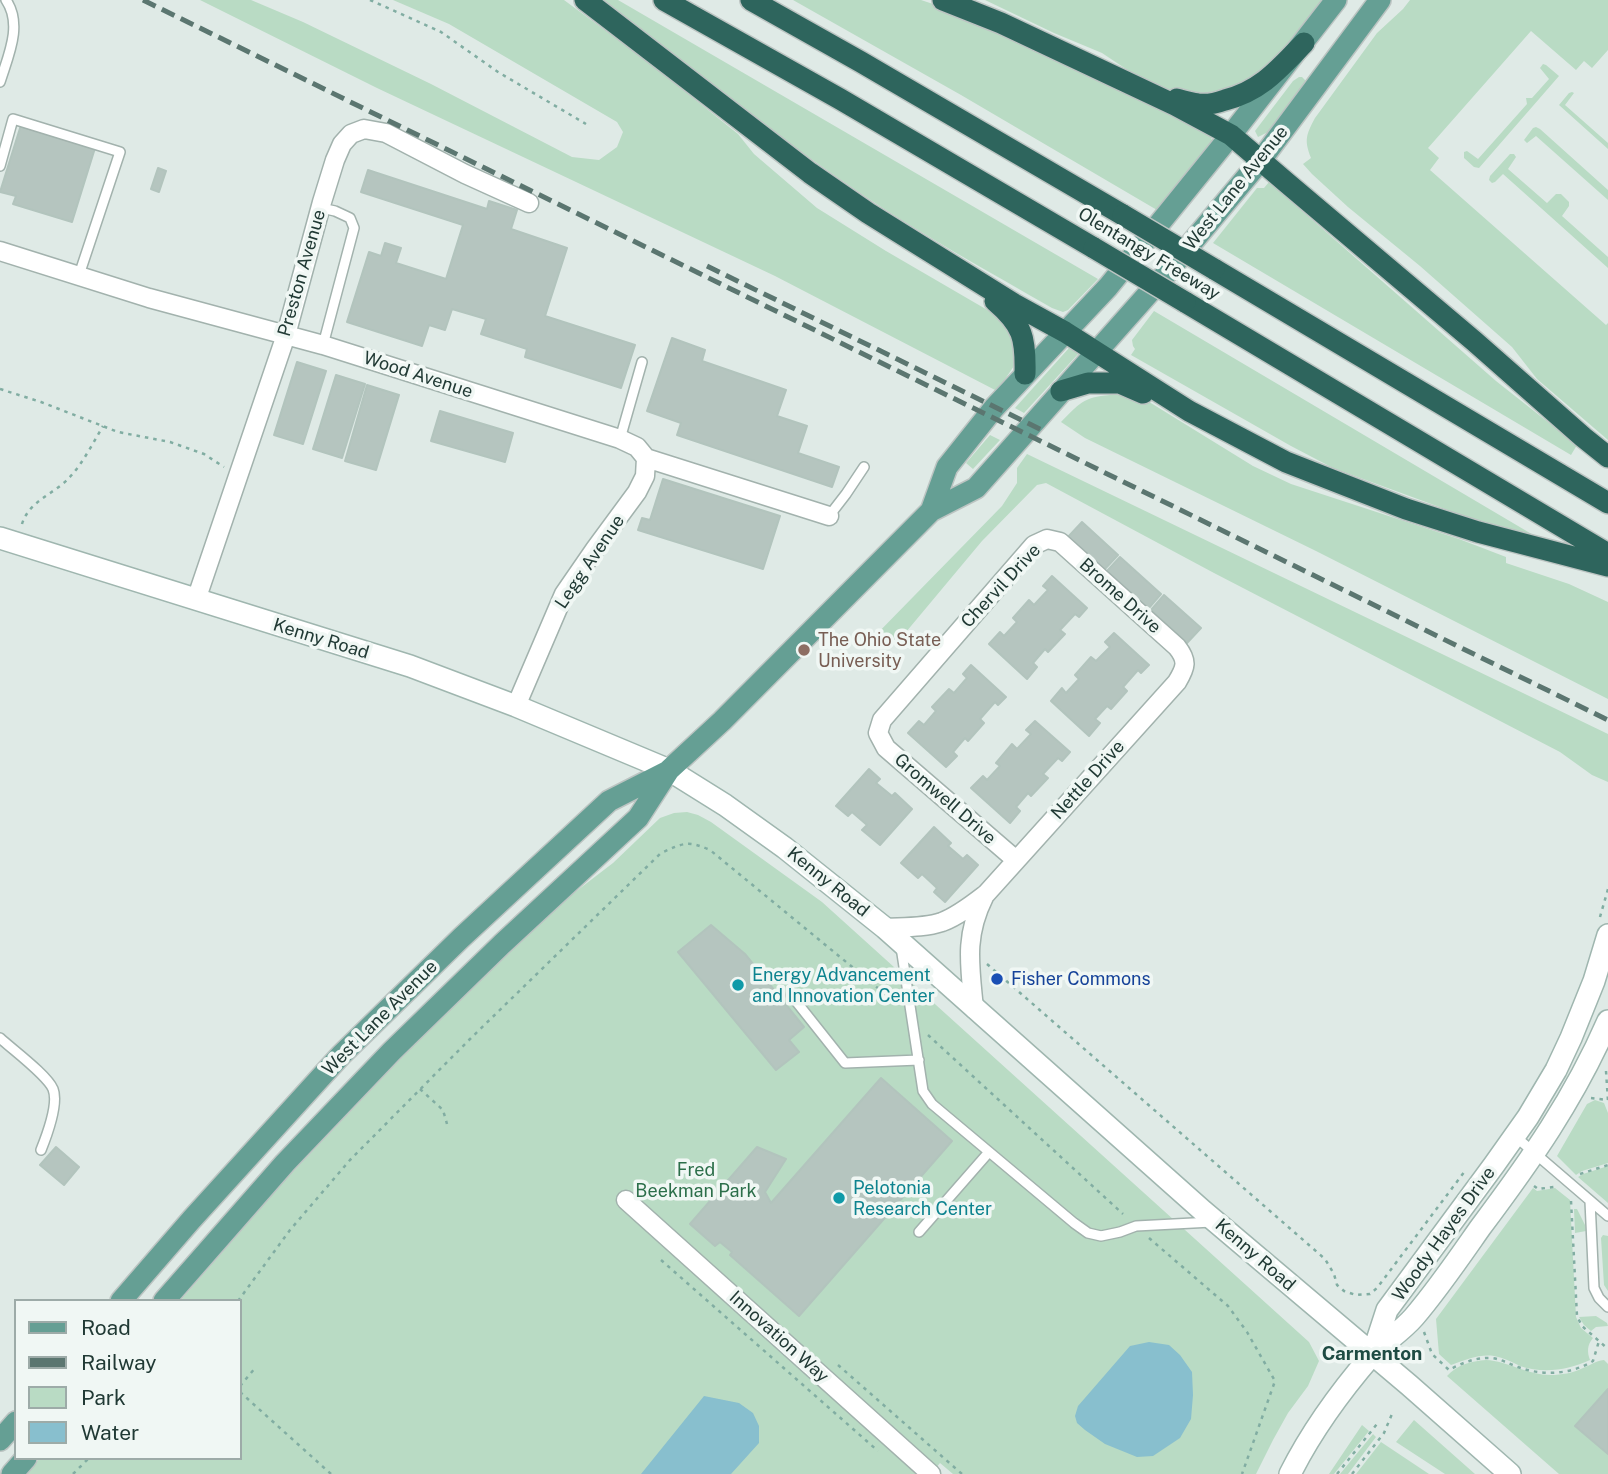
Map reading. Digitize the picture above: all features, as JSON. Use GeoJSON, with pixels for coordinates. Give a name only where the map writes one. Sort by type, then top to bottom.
{"type":"FeatureCollection","features":[{"type":"Feature","properties":{"kind":"highway"},"geometry":{"type":"LineString","coordinates":[[585,0],[810,173],[868,213],[1014,304],[1065,332],[1189,411],[1286,462],[1406,509],[1478,533],[1608,566]]}},
{"type":"Feature","properties":{"kind":"highway","name":"Olentangy Freeway"},"geometry":{"type":"LineString","coordinates":[[664,0],[840,99],[1094,248],[1608,554]]}},
{"type":"Feature","properties":{"kind":"highway","name":"Olentangy Freeway"},"geometry":{"type":"LineString","coordinates":[[751,0],[873,68],[1608,503]]}},
{"type":"Feature","properties":{"kind":"highway"},"geometry":{"type":"LineString","coordinates":[[943,0],[1001,23],[1148,92],[1231,135],[1608,457]]}},
{"type":"Feature","properties":{"kind":"highway"},"geometry":{"type":"LineString","coordinates":[[1148,92],[1200,104],[1241,96],[1259,86],[1304,43]]}},
{"type":"Feature","properties":{"kind":"highway"},"geometry":{"type":"LineString","coordinates":[[962,271],[1015,321],[1026,349],[1026,374]]}},
{"type":"Feature","properties":{"kind":"highway"},"geometry":{"type":"LineString","coordinates":[[1061,391],[1088,383],[1120,383],[1189,411]]}},
{"type":"Feature","properties":{"kind":"main road","name":"West Lane Avenue"},"geometry":{"type":"LineString","coordinates":[[931,511],[947,467],[993,408],[1108,287],[1336,0]]}},
{"type":"Feature","properties":{"kind":"main road","name":"West Lane Avenue"},"geometry":{"type":"LineString","coordinates":[[166,1299],[285,1163],[392,1051],[638,818],[669,770],[722,721],[931,511],[975,488],[1164,276],[1261,160],[1380,0]]}},
{"type":"Feature","properties":{"kind":"main road","name":"West Lane Avenue"},"geometry":{"type":"LineString","coordinates":[[123,1299],[341,1055],[441,957],[609,801],[669,770]]}},
{"type":"Feature","properties":{"kind":"main road"},"geometry":{"type":"LineString","coordinates":[[0,1440],[14,1424]]}},
{"type":"Feature","properties":{"kind":"main road"},"geometry":{"type":"LineString","coordinates":[[12,1474],[24,1460]]}},
{"type":"Feature","properties":{"kind":"street","name":"Preston Avenue"},"geometry":{"type":"LineString","coordinates":[[196,600],[286,335],[335,160],[342,144],[351,134],[364,129],[386,133],[529,203]]}},
{"type":"Feature","properties":{"kind":"street","name":"Wood Avenue"},"geometry":{"type":"LineString","coordinates":[[0,251],[149,298],[323,345],[620,439],[637,447],[646,458],[829,516]]}},
{"type":"Feature","properties":{"kind":"street","name":"Legg Avenue"},"geometry":{"type":"LineString","coordinates":[[516,706],[564,594],[637,492],[645,476],[646,458]]}},
{"type":"Feature","properties":{"kind":"street","name":"Brome Drive"},"geometry":{"type":"LineString","coordinates":[[1047,539],[1059,542],[1177,647],[1185,662]]}},
{"type":"Feature","properties":{"kind":"street","name":"Chervil Drive"},"geometry":{"type":"LineString","coordinates":[[878,733],[882,720],[1034,545],[1047,539]]}},
{"type":"Feature","properties":{"kind":"street","name":"Kenny Road"},"geometry":{"type":"LineString","coordinates":[[8,540],[410,666],[516,706],[669,770],[785,848],[893,935],[1216,1221],[1510,1474]]}},
{"type":"Feature","properties":{"kind":"street","name":"Nettle Drive"},"geometry":{"type":"LineString","coordinates":[[893,935],[945,921],[986,894],[1177,682],[1185,662]]}},
{"type":"Feature","properties":{"kind":"street","name":"Gromwell Drive"},"geometry":{"type":"LineString","coordinates":[[878,733],[886,748],[1016,860]]}},
{"type":"Feature","properties":{"kind":"street","name":"Nettle Drive"},"geometry":{"type":"LineString","coordinates":[[974,1009],[969,959],[971,936],[974,921],[986,894]]}},
{"type":"Feature","properties":{"kind":"street","name":"Woody Hayes Drive"},"geometry":{"type":"LineString","coordinates":[[1372,1355],[1388,1310],[1515,1136],[1556,1070],[1572,1038],[1594,981],[1603,930]]}},
{"type":"Feature","properties":{"kind":"street","name":"Woody Hayes Drive"},"geometry":{"type":"LineString","coordinates":[[1372,1355],[1414,1317],[1536,1153],[1566,1106],[1608,1021]]}},
{"type":"Feature","properties":{"kind":"street","name":"Innovation Way"},"geometry":{"type":"LineString","coordinates":[[626,1200],[931,1474]]}},
{"type":"Feature","properties":{"kind":"street"},"geometry":{"type":"LineString","coordinates":[[1290,1474],[1315,1431],[1372,1355]]}},
{"type":"Feature","properties":{"kind":"lane"},"geometry":{"type":"LineString","coordinates":[[0,82],[15,21],[13,11],[6,0]]}},
{"type":"Feature","properties":{"kind":"lane"},"geometry":{"type":"LineString","coordinates":[[0,166],[13,119],[120,152],[79,275]]}},
{"type":"Feature","properties":{"kind":"lane"},"geometry":{"type":"LineString","coordinates":[[321,208],[349,218],[354,229],[323,345]]}},
{"type":"Feature","properties":{"kind":"lane"},"geometry":{"type":"LineString","coordinates":[[620,439],[642,362]]}},
{"type":"Feature","properties":{"kind":"lane"},"geometry":{"type":"LineString","coordinates":[[829,516],[864,467]]}},
{"type":"Feature","properties":{"kind":"lane"},"geometry":{"type":"LineString","coordinates":[[893,935],[923,1091],[932,1104],[1088,1233],[1101,1236],[1136,1226],[1216,1221]]}},
{"type":"Feature","properties":{"kind":"lane"},"geometry":{"type":"LineString","coordinates":[[792,995],[845,1063],[919,1060]]}},
{"type":"Feature","properties":{"kind":"lane"},"geometry":{"type":"LineString","coordinates":[[0,1038],[46,1079],[52,1088],[55,1097],[53,1110],[41,1150]]}},
{"type":"Feature","properties":{"kind":"lane"},"geometry":{"type":"LineString","coordinates":[[1515,1136],[1608,1216]]}},
{"type":"Feature","properties":{"kind":"lane"},"geometry":{"type":"LineString","coordinates":[[919,1232],[989,1152]]}},
{"type":"Feature","properties":{"kind":"lane"},"geometry":{"type":"LineString","coordinates":[[1590,1201],[1594,1288],[1608,1307]]}},
{"type":"Feature","properties":{"kind":"path"},"geometry":{"type":"LineString","coordinates":[[370,0],[441,32],[498,72],[586,124]]}},
{"type":"Feature","properties":{"kind":"path"},"geometry":{"type":"LineString","coordinates":[[0,389],[118,432],[170,442],[204,454],[237,478]]}},
{"type":"Feature","properties":{"kind":"path"},"geometry":{"type":"LineString","coordinates":[[8,540],[33,506],[60,488],[72,475],[103,426]]}},
{"type":"Feature","properties":{"kind":"path"},"geometry":{"type":"LineString","coordinates":[[240,1299],[305,1212],[350,1160],[661,853],[679,845],[693,843],[710,850],[899,1006]]}},
{"type":"Feature","properties":{"kind":"path"},"geometry":{"type":"LineString","coordinates":[[1603,930],[1608,890]]}},
{"type":"Feature","properties":{"kind":"path"},"geometry":{"type":"LineString","coordinates":[[982,960],[1325,1259],[1337,1285],[1344,1290],[1356,1295],[1370,1294],[1377,1288],[1471,1165]]}},
{"type":"Feature","properties":{"kind":"path"},"geometry":{"type":"LineString","coordinates":[[920,1028],[1123,1214]]}},
{"type":"Feature","properties":{"kind":"path"},"geometry":{"type":"LineString","coordinates":[[1587,1098],[1608,1100],[1606,1061]]}},
{"type":"Feature","properties":{"kind":"path"},"geometry":{"type":"LineString","coordinates":[[419,1089],[443,1110],[447,1124]]}},
{"type":"Feature","properties":{"kind":"path"},"geometry":{"type":"LineString","coordinates":[[1578,1176],[1608,1165]]}},
{"type":"Feature","properties":{"kind":"path"},"geometry":{"type":"LineString","coordinates":[[1531,1184],[1538,1189],[1556,1186]]}},
{"type":"Feature","properties":{"kind":"path"},"geometry":{"type":"LineString","coordinates":[[1571,1199],[1577,1315],[1582,1326],[1608,1349]]}},
{"type":"Feature","properties":{"kind":"path"},"geometry":{"type":"LineString","coordinates":[[1146,1236],[1228,1306],[1247,1332],[1275,1381],[1242,1474]]}},
{"type":"Feature","properties":{"kind":"path"},"geometry":{"type":"LineString","coordinates":[[661,1260],[883,1456]]}},
{"type":"Feature","properties":{"kind":"path"},"geometry":{"type":"LineString","coordinates":[[1450,1370],[1461,1364],[1485,1358],[1504,1361],[1529,1370],[1563,1372],[1592,1361],[1599,1341]]}},
{"type":"Feature","properties":{"kind":"path"},"geometry":{"type":"LineString","coordinates":[[830,1359],[962,1474]]}},
{"type":"Feature","properties":{"kind":"path"},"geometry":{"type":"LineString","coordinates":[[242,1384],[256,1367]]}},
{"type":"Feature","properties":{"kind":"path"},"geometry":{"type":"LineString","coordinates":[[242,1394],[331,1474]]}},
{"type":"Feature","properties":{"kind":"path"},"geometry":{"type":"LineString","coordinates":[[1352,1474],[1384,1433],[1392,1414]]}},
{"type":"Feature","properties":{"kind":"path"},"geometry":{"type":"LineString","coordinates":[[1337,1474],[1377,1424]]}},
{"type":"Feature","properties":{"kind":"path"},"geometry":{"type":"LineString","coordinates":[[72,1474],[87,1460]]}},
{"type":"Feature","properties":{"kind":"green space"},"geometry":{"type":"Polygon","coordinates":[[[200,0],[251,0],[431,84],[572,157],[599,160],[617,147],[623,132],[617,122],[449,24],[393,0],[564,0],[652,65],[738,134],[754,154],[817,208],[996,315],[1014,335],[1016,363],[997,391],[775,276],[377,88],[200,0]]]}},
{"type":"Feature","properties":{"kind":"green space"},"geometry":{"type":"Polygon","coordinates":[[[598,0],[618,0],[1098,279],[1068,310],[1063,312],[1052,308],[931,238],[826,170],[598,0]]]}},
{"type":"Feature","properties":{"kind":"green space"},"geometry":{"type":"Polygon","coordinates":[[[793,0],[921,0],[933,4],[1003,33],[1199,128],[1211,136],[1212,141],[1157,210],[793,0]]]}},
{"type":"Feature","properties":{"kind":"green space"},"geometry":{"type":"Polygon","coordinates":[[[985,0],[1322,0],[1274,63],[1249,83],[1206,95],[1178,93],[1144,81],[1102,53],[985,0]]]}},
{"type":"Feature","properties":{"kind":"green space"},"geometry":{"type":"Polygon","coordinates":[[[1410,0],[1608,0],[1608,50],[1592,68],[1584,61],[1576,70],[1531,31],[1428,148],[1439,158],[1430,170],[1606,325],[1608,323],[1608,440],[1537,379],[1512,347],[1348,207],[1303,164],[1311,158],[1307,138],[1315,118],[1377,33],[1410,0]]]}},
{"type":"Feature","properties":{"kind":"green space"},"geometry":{"type":"Polygon","coordinates":[[[1543,64],[1559,76],[1479,168],[1474,167],[1464,158],[1464,152],[1467,151],[1478,159],[1527,104],[1526,98],[1532,98],[1549,79],[1540,68],[1543,64]]]}},
{"type":"Feature","properties":{"kind":"green space"},"geometry":{"type":"Polygon","coordinates":[[[1299,77],[1305,80],[1305,83],[1268,132],[1258,137],[1255,131],[1293,81],[1299,77]]]}},
{"type":"Feature","properties":{"kind":"green space"},"geometry":{"type":"Polygon","coordinates":[[[1574,93],[1565,105],[1608,143],[1608,149],[1559,105],[1574,93]]]}},
{"type":"Feature","properties":{"kind":"green space"},"geometry":{"type":"Polygon","coordinates":[[[1536,127],[1608,190],[1608,200],[1536,136],[1527,143],[1524,140],[1536,127]]]}},
{"type":"Feature","properties":{"kind":"green space"},"geometry":{"type":"Polygon","coordinates":[[[1510,154],[1516,157],[1508,169],[1547,203],[1556,194],[1561,194],[1569,202],[1562,216],[1608,257],[1608,268],[1503,174],[1495,182],[1489,180],[1510,154]]]}},
{"type":"Feature","properties":{"kind":"green space"},"geometry":{"type":"Polygon","coordinates":[[[1269,182],[1496,381],[1577,445],[1571,455],[1213,243],[1257,188],[1264,188],[1269,182]]]}},
{"type":"Feature","properties":{"kind":"green space"},"geometry":{"type":"Polygon","coordinates":[[[1154,311],[1535,536],[1494,527],[1333,468],[1131,355],[1135,349],[1132,340],[1154,311]]]}},
{"type":"Feature","properties":{"kind":"green space"},"geometry":{"type":"Polygon","coordinates":[[[1074,346],[1079,353],[1024,413],[1015,408],[1069,348],[1074,346]]]}},
{"type":"Feature","properties":{"kind":"green space"},"geometry":{"type":"Polygon","coordinates":[[[1112,387],[1133,392],[1253,466],[1291,484],[1459,539],[1506,557],[1506,563],[1569,584],[1608,602],[1608,699],[1085,438],[1061,422],[1082,402],[1110,395],[1112,387]]]}},
{"type":"Feature","properties":{"kind":"green space"},"geometry":{"type":"Polygon","coordinates":[[[990,435],[1000,440],[973,469],[966,463],[990,435]]]}},
{"type":"Feature","properties":{"kind":"green space"},"geometry":{"type":"Polygon","coordinates":[[[1027,454],[1608,734],[1608,782],[1592,775],[1560,752],[1046,483],[1037,485],[982,541],[896,644],[869,642],[1002,506],[1017,483],[1017,468],[1027,454]]]}},
{"type":"Feature","properties":{"kind":"green space","name":"Fred Beekman Park"},"geometry":{"type":"Polygon","coordinates":[[[687,812],[711,822],[822,902],[1309,1342],[1319,1361],[1308,1386],[1288,1413],[1256,1474],[953,1474],[940,1463],[931,1474],[26,1474],[38,1460],[242,1460],[242,1299],[182,1299],[286,1179],[428,1030],[566,899],[613,863],[660,818],[687,812]]]}},
{"type":"Feature","properties":{"kind":"green space"},"geometry":{"type":"Polygon","coordinates":[[[1595,1100],[1604,1103],[1608,1113],[1608,1163],[1576,1175],[1557,1156],[1587,1104],[1595,1100]]]}},
{"type":"Feature","properties":{"kind":"green space"},"geometry":{"type":"Polygon","coordinates":[[[1608,1166],[1608,1203],[1578,1177],[1608,1166]]]}},
{"type":"Feature","properties":{"kind":"green space"},"geometry":{"type":"Polygon","coordinates":[[[1533,1188],[1537,1191],[1555,1188],[1570,1200],[1576,1317],[1581,1328],[1593,1338],[1588,1349],[1590,1360],[1565,1368],[1547,1370],[1520,1366],[1494,1356],[1472,1358],[1451,1365],[1439,1354],[1436,1319],[1533,1188]]]}},
{"type":"Feature","properties":{"kind":"green space"},"geometry":{"type":"Polygon","coordinates":[[[1574,1209],[1577,1209],[1586,1231],[1575,1233],[1574,1209]]]}},
{"type":"Feature","properties":{"kind":"green space"},"geometry":{"type":"Polygon","coordinates":[[[1603,1235],[1608,1236],[1608,1291],[1604,1285],[1603,1235]]]}},
{"type":"Feature","properties":{"kind":"green space"},"geometry":{"type":"Polygon","coordinates":[[[1596,1316],[1608,1326],[1596,1327],[1591,1331],[1579,1317],[1596,1316]]]}},
{"type":"Feature","properties":{"kind":"green space"},"geometry":{"type":"Polygon","coordinates":[[[1486,1360],[1551,1375],[1579,1370],[1604,1360],[1608,1364],[1608,1389],[1576,1426],[1608,1454],[1608,1474],[1559,1474],[1447,1376],[1465,1364],[1486,1360]]]}},
{"type":"Feature","properties":{"kind":"green space"},"geometry":{"type":"Polygon","coordinates":[[[1414,1420],[1475,1474],[1445,1474],[1396,1442],[1414,1420]]]}},
{"type":"Feature","properties":{"kind":"green space"},"geometry":{"type":"Polygon","coordinates":[[[1362,1425],[1369,1431],[1334,1474],[1329,1474],[1362,1425]]]}},
{"type":"Feature","properties":{"kind":"green space"},"geometry":{"type":"Polygon","coordinates":[[[1373,1434],[1376,1437],[1348,1474],[1340,1474],[1373,1434]]]}},
{"type":"Feature","properties":{"kind":"green space"},"geometry":{"type":"Polygon","coordinates":[[[1381,1442],[1429,1474],[1356,1474],[1381,1442]]]}},
{"type":"Feature","properties":{"kind":"water"},"geometry":{"type":"Polygon","coordinates":[[[1149,1342],[1169,1345],[1192,1372],[1191,1419],[1180,1438],[1153,1456],[1137,1457],[1105,1444],[1077,1423],[1075,1416],[1078,1406],[1130,1346],[1149,1342]]]}},
{"type":"Feature","properties":{"kind":"water"},"geometry":{"type":"Polygon","coordinates":[[[704,1396],[739,1403],[753,1413],[759,1426],[759,1443],[731,1474],[641,1474],[704,1396]]]}},
{"type":"Feature","properties":{"kind":"building"},"geometry":{"type":"Polygon","coordinates":[[[21,125],[95,148],[72,222],[13,204],[16,196],[0,192],[21,125]]]}},
{"type":"Feature","properties":{"kind":"building"},"geometry":{"type":"Polygon","coordinates":[[[158,168],[166,171],[159,192],[151,189],[158,168]]]}},
{"type":"Feature","properties":{"kind":"building"},"geometry":{"type":"Polygon","coordinates":[[[368,170],[487,209],[489,201],[517,210],[511,229],[567,248],[545,316],[635,345],[621,388],[525,357],[527,349],[481,334],[486,319],[452,309],[445,330],[429,325],[422,346],[347,322],[369,252],[381,256],[385,243],[401,248],[396,263],[446,279],[463,225],[361,192],[368,170]]]}},
{"type":"Feature","properties":{"kind":"building"},"geometry":{"type":"Polygon","coordinates":[[[672,338],[705,350],[702,361],[786,390],[777,416],[807,426],[798,453],[839,467],[832,487],[677,435],[681,423],[647,411],[672,338]]]}},
{"type":"Feature","properties":{"kind":"building"},"geometry":{"type":"Polygon","coordinates":[[[297,362],[326,371],[303,444],[274,435],[297,362]]]}},
{"type":"Feature","properties":{"kind":"building"},"geometry":{"type":"Polygon","coordinates":[[[336,375],[365,384],[342,458],[313,449],[336,375]]]}},
{"type":"Feature","properties":{"kind":"building"},"geometry":{"type":"Polygon","coordinates":[[[367,385],[399,395],[376,470],[345,461],[367,385]]]}},
{"type":"Feature","properties":{"kind":"building"},"geometry":{"type":"Polygon","coordinates":[[[440,411],[513,433],[505,462],[431,441],[440,411]]]}},
{"type":"Feature","properties":{"kind":"building"},"geometry":{"type":"Polygon","coordinates":[[[663,479],[780,516],[763,569],[638,530],[642,518],[650,520],[663,479]]]}},
{"type":"Feature","properties":{"kind":"building"},"geometry":{"type":"Polygon","coordinates":[[[1082,522],[1118,555],[1104,570],[1068,537],[1082,522]]]}},
{"type":"Feature","properties":{"kind":"building"},"geometry":{"type":"Polygon","coordinates":[[[1120,557],[1161,594],[1148,609],[1107,571],[1120,557]]]}},
{"type":"Feature","properties":{"kind":"building"},"geometry":{"type":"Polygon","coordinates":[[[1052,576],[1087,608],[1079,617],[1075,614],[1060,630],[1065,634],[1048,652],[1045,649],[1033,663],[1037,667],[1027,679],[989,644],[1000,632],[1004,636],[1017,622],[1013,618],[1029,600],[1034,605],[1048,590],[1043,586],[1052,576]]]}},
{"type":"Feature","properties":{"kind":"building"},"geometry":{"type":"Polygon","coordinates":[[[1164,595],[1201,628],[1187,643],[1151,610],[1164,595]]]}},
{"type":"Feature","properties":{"kind":"building"},"geometry":{"type":"Polygon","coordinates":[[[1114,633],[1149,665],[1141,673],[1138,670],[1123,687],[1127,691],[1111,709],[1107,706],[1095,719],[1100,723],[1089,736],[1051,701],[1062,688],[1066,693],[1079,679],[1075,675],[1091,657],[1096,661],[1110,647],[1105,642],[1114,633]]]}},
{"type":"Feature","properties":{"kind":"building"},"geometry":{"type":"Polygon","coordinates":[[[971,665],[1006,697],[998,705],[995,702],[980,719],[984,723],[968,741],[965,738],[953,752],[957,756],[946,767],[908,733],[919,721],[924,725],[936,711],[932,707],[949,689],[954,693],[967,678],[963,674],[971,665]]]}},
{"type":"Feature","properties":{"kind":"building"},"geometry":{"type":"Polygon","coordinates":[[[1035,721],[1070,752],[1062,761],[1058,758],[1043,774],[1048,778],[1031,796],[1028,793],[1016,807],[1020,811],[1010,823],[971,788],[983,776],[987,780],[1000,766],[996,763],[1012,744],[1017,749],[1031,734],[1026,730],[1035,721]]]}},
{"type":"Feature","properties":{"kind":"building"},"geometry":{"type":"Polygon","coordinates":[[[869,769],[880,779],[876,783],[892,796],[895,793],[912,809],[880,845],[862,830],[867,825],[852,812],[848,816],[836,806],[869,769]]]}},
{"type":"Feature","properties":{"kind":"building"},"geometry":{"type":"Polygon","coordinates":[[[934,827],[951,843],[948,846],[963,859],[967,855],[978,865],[945,902],[934,892],[937,888],[922,874],[918,878],[901,863],[934,827]]]}},
{"type":"Feature","properties":{"kind":"building","name":"Energy Advancement and Innovation Center"},"geometry":{"type":"Polygon","coordinates":[[[711,925],[745,954],[804,1027],[789,1040],[799,1052],[776,1070],[678,952],[711,925]]]}},
{"type":"Feature","properties":{"kind":"building","name":"Pelotonia Research Center"},"geometry":{"type":"Polygon","coordinates":[[[881,1078],[952,1141],[799,1316],[730,1255],[732,1252],[720,1242],[715,1246],[690,1224],[757,1147],[786,1159],[765,1192],[771,1203],[881,1078]]]}},
{"type":"Feature","properties":{"kind":"building"},"geometry":{"type":"Polygon","coordinates":[[[56,1147],[79,1167],[64,1185],[40,1165],[56,1147]]]}},
{"type":"Feature","properties":{"kind":"building"},"geometry":{"type":"Polygon","coordinates":[[[1608,1389],[1608,1454],[1575,1426],[1608,1389]]]}},
{"type":"Feature","properties":{"kind":"railway"},"geometry":{"type":"LineString","coordinates":[[143,0],[1608,720]]}},
{"type":"Feature","properties":{"kind":"railway"},"geometry":{"type":"LineString","coordinates":[[707,266],[1046,432]]}},
{"type":"Feature","properties":{"kind":"place","name":"The Ohio State University"},"geometry":{"type":"Point","coordinates":[804,650]}},
{"type":"Feature","properties":{"kind":"place","name":"Fisher Commons"},"geometry":{"type":"Point","coordinates":[997,979]}},
{"type":"Feature","properties":{"kind":"place","name":"Energy Advancement and Innovation Center"},"geometry":{"type":"Point","coordinates":[738,985]}},
{"type":"Feature","properties":{"kind":"place","name":"Pelotonia Research Center"},"geometry":{"type":"Point","coordinates":[839,1198]}},
{"type":"Feature","properties":{"kind":"district","name":"Carmenton"},"geometry":{"type":"Point","coordinates":[1372,1354]}}]}
